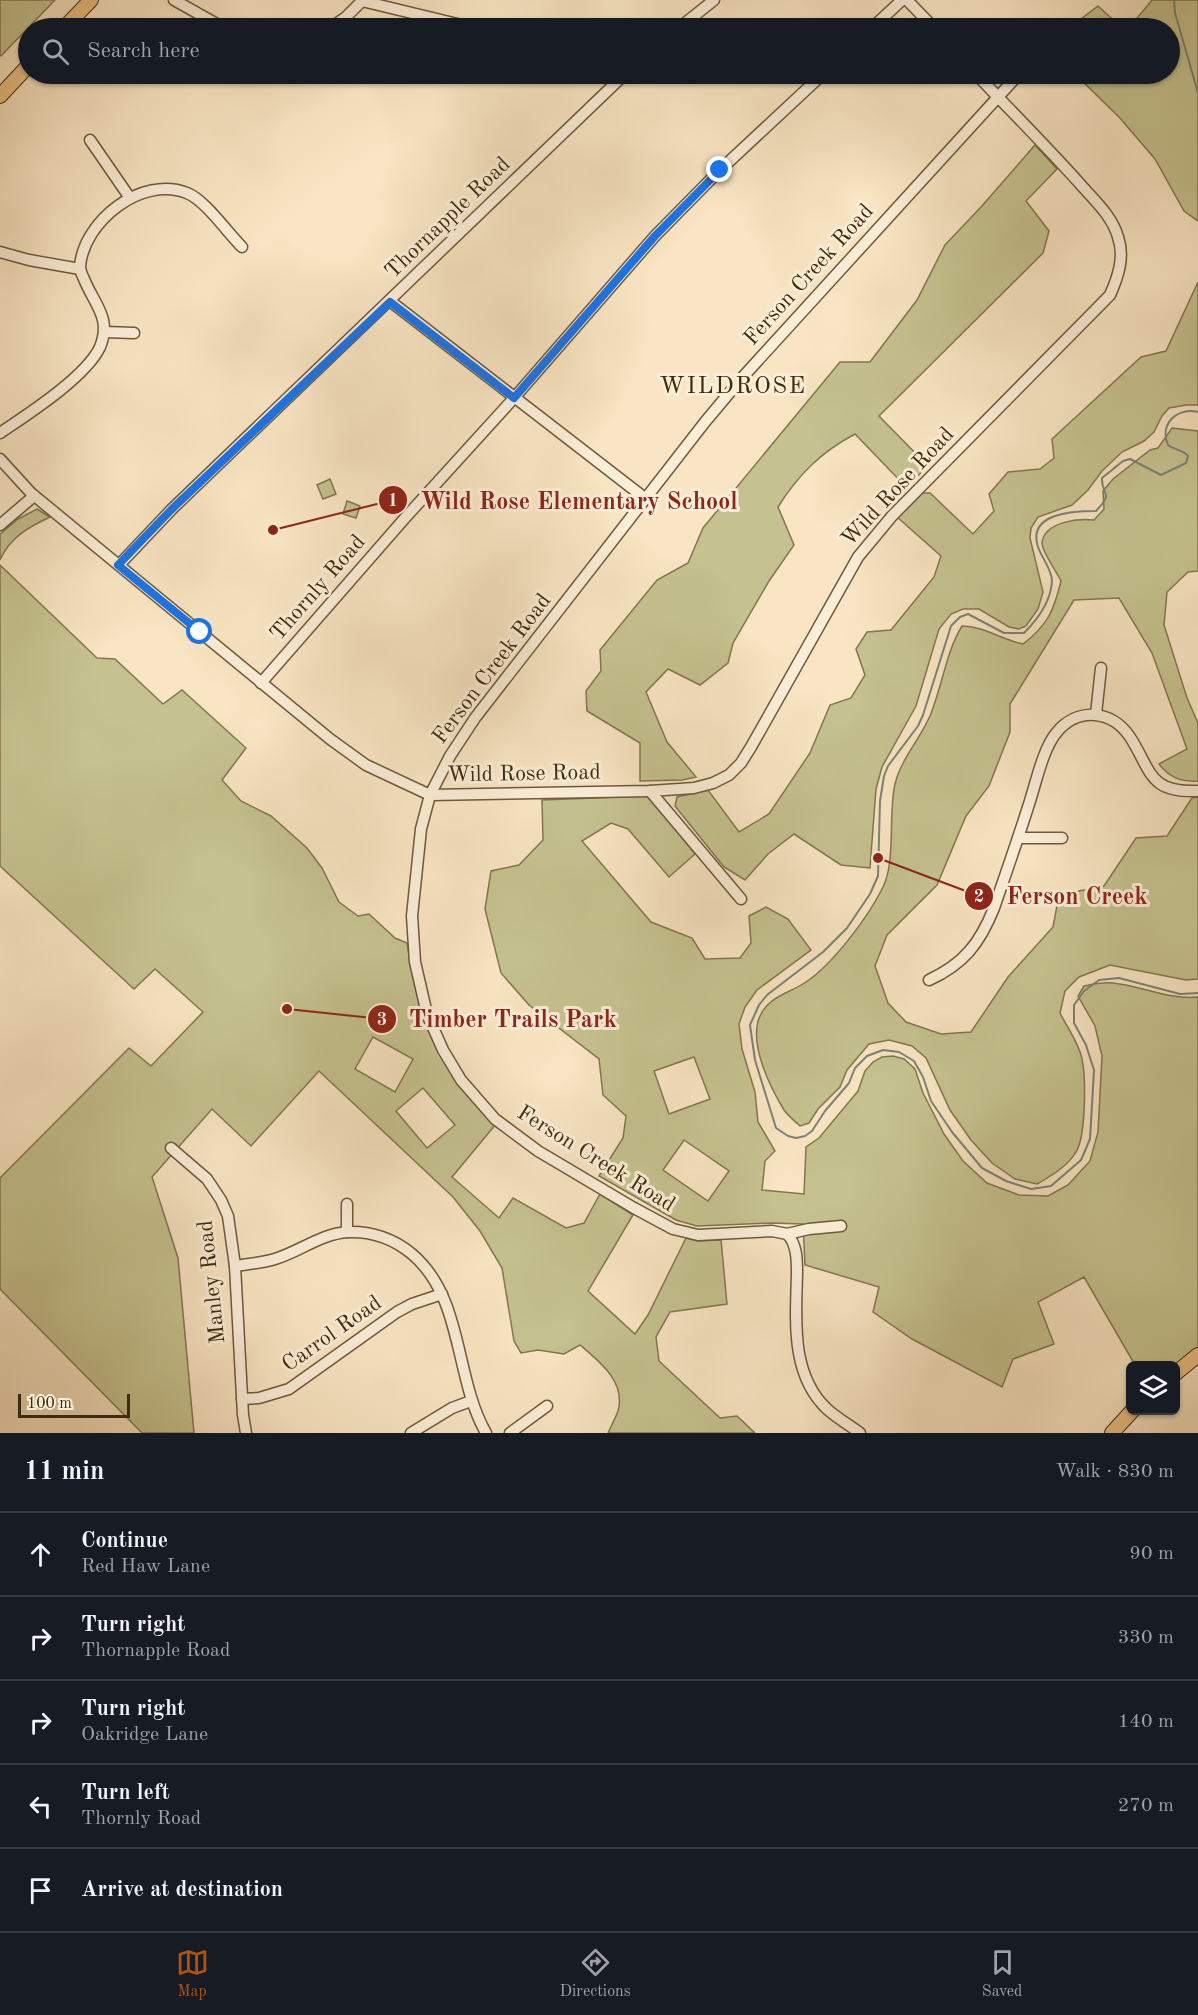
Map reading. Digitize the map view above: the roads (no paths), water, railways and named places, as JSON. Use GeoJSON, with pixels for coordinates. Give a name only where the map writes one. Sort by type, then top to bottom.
{"type":"FeatureCollection","features":[{"type":"Feature","properties":{"kind":"main road"},"geometry":{"type":"LineString","coordinates":[[74,18],[91,0]]}},
{"type":"Feature","properties":{"kind":"main road"},"geometry":{"type":"LineString","coordinates":[[0,96],[18,77]]}},
{"type":"Feature","properties":{"kind":"main road"},"geometry":{"type":"LineString","coordinates":[[1180,1370],[1198,1355]]}},
{"type":"Feature","properties":{"kind":"main road"},"geometry":{"type":"LineString","coordinates":[[1112,1433],[1128,1415]]}},
{"type":"Feature","properties":{"kind":"street"},"geometry":{"type":"LineString","coordinates":[[174,0],[206,18]]}},
{"type":"Feature","properties":{"kind":"street"},"geometry":{"type":"LineString","coordinates":[[692,18],[714,0]]}},
{"type":"Feature","properties":{"kind":"street"},"geometry":{"type":"LineString","coordinates":[[883,18],[902,0]]}},
{"type":"Feature","properties":{"kind":"street"},"geometry":{"type":"LineString","coordinates":[[907,0],[924,18]]}},
{"type":"Feature","properties":{"kind":"street"},"geometry":{"type":"LineString","coordinates":[[345,18],[362,1],[433,18]]}},
{"type":"Feature","properties":{"kind":"street","name":"Thornapple Road"},"geometry":{"type":"LineString","coordinates":[[118,565],[172,509],[615,84]]}},
{"type":"Feature","properties":{"kind":"street","name":"Thornly Road"},"geometry":{"type":"LineString","coordinates":[[261,683],[655,236],[720,170],[812,84]]}},
{"type":"Feature","properties":{"kind":"street","name":"Wild Rose Road"},"geometry":{"type":"LineString","coordinates":[[430,795],[650,791],[694,788],[713,783],[729,774],[741,763],[752,747],[858,557],[892,516],[1110,295],[1118,278],[1121,258],[1120,240],[1113,222],[986,84]]}},
{"type":"Feature","properties":{"kind":"street","name":"Ferson Creek Road"},"geometry":{"type":"LineString","coordinates":[[841,1226],[809,1229],[788,1234],[772,1230],[698,1235],[673,1229],[538,1151],[495,1119],[452,1067],[434,1032],[422,996],[415,962],[412,916],[416,861],[430,795],[450,756],[475,718],[741,379],[1010,84]]}},
{"type":"Feature","properties":{"kind":"street"},"geometry":{"type":"LineString","coordinates":[[90,140],[130,198]]}},
{"type":"Feature","properties":{"kind":"street"},"geometry":{"type":"LineString","coordinates":[[0,432],[58,392],[92,360],[99,349],[105,332],[102,314],[80,269],[85,248],[93,232],[130,198],[148,190],[161,188],[176,189],[189,194],[201,203],[242,247]]}},
{"type":"Feature","properties":{"kind":"street"},"geometry":{"type":"LineString","coordinates":[[0,252],[80,269]]}},
{"type":"Feature","properties":{"kind":"street"},"geometry":{"type":"LineString","coordinates":[[390,302],[646,499]]}},
{"type":"Feature","properties":{"kind":"street"},"geometry":{"type":"LineString","coordinates":[[105,332],[134,333]]}},
{"type":"Feature","properties":{"kind":"street"},"geometry":{"type":"LineString","coordinates":[[0,459],[34,496],[330,739],[366,765],[430,795]]}},
{"type":"Feature","properties":{"kind":"street"},"geometry":{"type":"LineString","coordinates":[[0,525],[34,496]]}},
{"type":"Feature","properties":{"kind":"street"},"geometry":{"type":"LineString","coordinates":[[1096,714],[1101,668]]}},
{"type":"Feature","properties":{"kind":"street"},"geometry":{"type":"LineString","coordinates":[[929,980],[954,966],[978,942],[994,908],[1044,758],[1056,733],[1072,718],[1085,714],[1096,714],[1119,724],[1130,737],[1152,779],[1169,788],[1184,792],[1198,791]]}},
{"type":"Feature","properties":{"kind":"street"},"geometry":{"type":"LineString","coordinates":[[650,791],[741,899]]}},
{"type":"Feature","properties":{"kind":"street"},"geometry":{"type":"LineString","coordinates":[[1018,838],[1062,838]]}},
{"type":"Feature","properties":{"kind":"street","name":"Manley Road"},"geometry":{"type":"LineString","coordinates":[[171,1148],[207,1179],[221,1200],[228,1216],[235,1266],[246,1433]]}},
{"type":"Feature","properties":{"kind":"street"},"geometry":{"type":"LineString","coordinates":[[347,1204],[347,1232]]}},
{"type":"Feature","properties":{"kind":"street"},"geometry":{"type":"LineString","coordinates":[[235,1266],[276,1258],[322,1237],[347,1232],[380,1237],[405,1248],[423,1263],[442,1294],[471,1401],[486,1433]]}},
{"type":"Feature","properties":{"kind":"street"},"geometry":{"type":"LineString","coordinates":[[788,1234],[796,1252],[795,1326],[802,1369],[813,1391],[826,1408],[860,1433]]}},
{"type":"Feature","properties":{"kind":"street","name":"Carrol Road"},"geometry":{"type":"LineString","coordinates":[[243,1400],[289,1389],[397,1312],[412,1304],[442,1294]]}},
{"type":"Feature","properties":{"kind":"street"},"geometry":{"type":"LineString","coordinates":[[411,1433],[452,1408],[471,1401]]}},
{"type":"Feature","properties":{"kind":"street"},"geometry":{"type":"LineString","coordinates":[[510,1433],[547,1406]]}},
{"type":"Feature","properties":{"kind":"waterway"},"geometry":{"type":"LineString","coordinates":[[1174,0],[1176,18]]}},
{"type":"Feature","properties":{"kind":"waterway"},"geometry":{"type":"LineString","coordinates":[[1180,30],[1198,93]]}},
{"type":"Feature","properties":{"kind":"waterway"},"geometry":{"type":"LineString","coordinates":[[1198,412],[1190,411],[1177,415],[1168,424],[1166,430],[1168,445],[1186,454],[1188,456],[1186,463],[1161,475],[1130,459],[1123,461],[1102,478],[1106,497],[1096,511],[1054,516],[1039,527],[1036,536],[1038,547],[1050,573],[1051,589],[1043,610],[1024,633],[1004,633],[968,614],[960,617],[951,626],[923,715],[918,726],[888,766],[884,776],[880,801],[878,876],[870,894],[847,928],[823,952],[767,995],[759,1005],[750,1025],[755,1060],[776,1128],[788,1136],[796,1138],[812,1131],[825,1111],[849,1083],[855,1068],[867,1056],[883,1050],[899,1052],[914,1061],[923,1077],[931,1101],[952,1132],[982,1168],[1006,1181],[1031,1189],[1051,1186],[1081,1160],[1090,1139],[1094,1070],[1086,1045],[1074,1023],[1074,1005],[1084,991],[1099,980],[1119,978],[1180,994],[1198,993]]}},
{"type":"Feature","properties":{"kind":"place","name":"Wild Rose Elementary School"},"geometry":{"type":"Point","coordinates":[273,530]}},
{"type":"Feature","properties":{"kind":"place","name":"Ferson Creek"},"geometry":{"type":"Point","coordinates":[878,858]}},
{"type":"Feature","properties":{"kind":"place","name":"Timber Trails Park"},"geometry":{"type":"Point","coordinates":[287,1009]}},
{"type":"Feature","properties":{"kind":"district","name":"WILDROSE"},"geometry":{"type":"Point","coordinates":[733,387]}}]}
